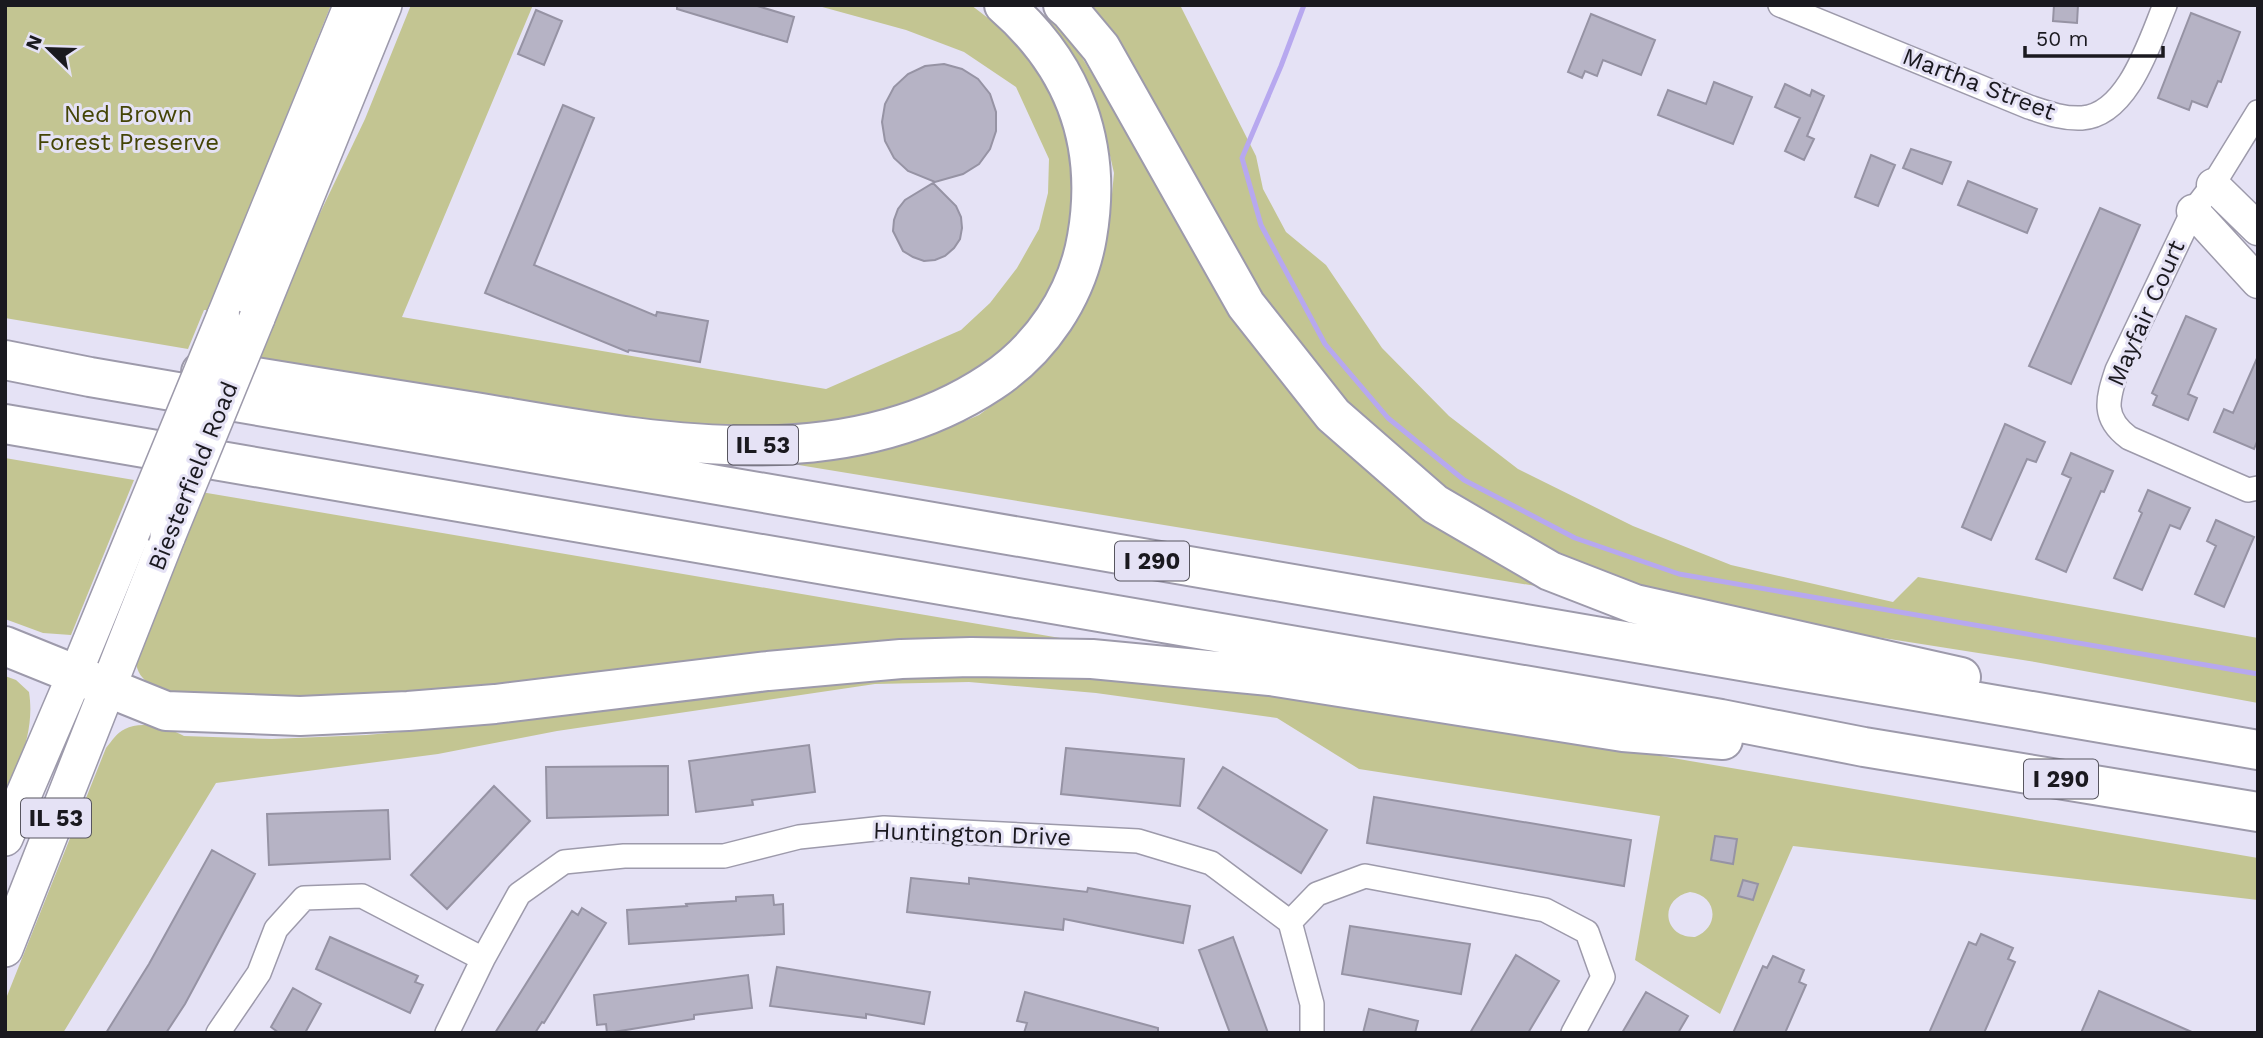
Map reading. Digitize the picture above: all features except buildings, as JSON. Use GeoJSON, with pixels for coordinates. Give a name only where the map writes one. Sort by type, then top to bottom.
{"type":"FeatureCollection","features":[{"type":"Feature","properties":{"kind":"highway","name":"IL 53"},"geometry":{"type":"LineString","coordinates":[[90,377],[219,371],[554,425],[718,445],[833,440],[887,430],[924,419],[970,396],[1015,366],[1049,328],[1072,287],[1085,248],[1092,208],[1092,167],[1083,122],[1070,88],[1049,52],[1029,27],[1004,5]]}},
{"type":"Feature","properties":{"kind":"highway"},"geometry":{"type":"LineString","coordinates":[[1063,5],[1101,48],[1247,305],[1333,415],[1435,505],[1550,571],[1635,604],[1920,666],[2213,743]]}},
{"type":"Feature","properties":{"kind":"highway","name":"I 290"},"geometry":{"type":"LineString","coordinates":[[5,360],[90,377],[2258,750]]}},
{"type":"Feature","properties":{"kind":"highway","name":"I 290"},"geometry":{"type":"LineString","coordinates":[[5,424],[1721,719],[1864,747],[2258,812]]}},
{"type":"Feature","properties":{"kind":"highway"},"geometry":{"type":"LineString","coordinates":[[5,646],[166,711],[300,716],[495,704],[768,671],[901,659],[1092,659],[1270,676],[1623,732],[1864,747]]}},
{"type":"Feature","properties":{"kind":"main road","name":"Biesterfield Road"},"geometry":{"type":"LineString","coordinates":[[5,948],[91,681],[133,534],[350,5]]}},
{"type":"Feature","properties":{"kind":"main road","name":"Biesterfield Road"},"geometry":{"type":"LineString","coordinates":[[5,838],[168,535],[384,5]]}},
{"type":"Feature","properties":{"kind":"main road"},"geometry":{"type":"LineString","coordinates":[[2213,185],[2258,229]]}},
{"type":"Feature","properties":{"kind":"main road"},"geometry":{"type":"LineString","coordinates":[[2193,211],[2258,282]]}},
{"type":"Feature","properties":{"kind":"street","name":"Martha Street"},"geometry":{"type":"LineString","coordinates":[[1780,5],[2029,107],[2057,116],[2084,118],[2105,112],[2122,93],[2138,70],[2165,5]]}},
{"type":"Feature","properties":{"kind":"street","name":"Mayfair Court"},"geometry":{"type":"LineString","coordinates":[[2258,112],[2213,185],[2193,211],[2117,370],[2109,393],[2109,411],[2116,428],[2129,438],[2248,490],[2258,488]]}},
{"type":"Feature","properties":{"kind":"street","name":"Huntington Drive"},"geometry":{"type":"LineString","coordinates":[[447,1033],[519,894],[564,862],[624,856],[724,856],[799,837],[884,828],[1139,841],[1212,863],[1290,922]]}},
{"type":"Feature","properties":{"kind":"street"},"geometry":{"type":"LineString","coordinates":[[1312,1033],[1312,1004],[1290,922],[1317,894],[1365,876],[1545,910],[1587,932],[1603,977],[1573,1033]]}},
{"type":"Feature","properties":{"kind":"street"},"geometry":{"type":"LineString","coordinates":[[218,1033],[259,973],[276,929],[304,898],[362,896],[483,960]]}},
{"type":"Feature","properties":{"kind":"green space","name":"Ned Brown Forest Preserve"},"geometry":{"type":"Polygon","coordinates":[[[5,5],[331,5],[208,310],[204,310],[188,349],[5,318],[5,5]]]}},
{"type":"Feature","properties":{"kind":"green space"},"geometry":{"type":"Polygon","coordinates":[[[411,5],[533,5],[402,317],[826,389],[961,330],[990,303],[1017,268],[1039,229],[1048,193],[1049,159],[1016,87],[964,52],[906,30],[815,5],[971,5],[1010,35],[1038,67],[1061,106],[1072,154],[1074,200],[1067,247],[1044,303],[1007,350],[964,383],[847,421],[776,428],[671,424],[255,359],[299,257],[365,119],[411,5]]]}},
{"type":"Feature","properties":{"kind":"green space"},"geometry":{"type":"Polygon","coordinates":[[[1090,5],[1180,5],[1256,156],[1263,189],[1286,232],[1326,265],[1382,348],[1449,416],[1518,469],[1633,526],[1731,565],[1893,602],[1918,577],[2258,638],[2258,703],[2035,662],[1845,632],[1666,593],[1569,563],[1486,520],[1404,458],[1334,394],[1265,302],[1112,29],[1090,5]]]}},
{"type":"Feature","properties":{"kind":"green space"},"geometry":{"type":"Polygon","coordinates":[[[1041,12],[1073,43],[1145,160],[1228,305],[1273,372],[1329,436],[1560,590],[762,459],[851,454],[920,440],[979,415],[1030,377],[1070,329],[1097,276],[1109,226],[1114,173],[1101,116],[1078,62],[1041,12]]]}},
{"type":"Feature","properties":{"kind":"green space"},"geometry":{"type":"Polygon","coordinates":[[[5,458],[134,480],[71,635],[43,633],[5,619],[5,458]]]}},
{"type":"Feature","properties":{"kind":"green space"},"geometry":{"type":"Polygon","coordinates":[[[201,492],[1131,650],[374,697],[182,697],[145,680],[137,667],[136,658],[201,492]]]}},
{"type":"Feature","properties":{"kind":"green space"},"geometry":{"type":"Polygon","coordinates":[[[1060,670],[1333,700],[2258,858],[2258,900],[1793,846],[1720,1014],[1635,960],[1660,816],[1359,769],[1277,718],[1096,693],[969,682],[875,684],[557,731],[438,754],[216,783],[63,1033],[5,1033],[5,1001],[106,748],[125,729],[147,725],[184,736],[272,739],[366,735],[482,725],[805,682],[1060,670]],[[1715,836],[1711,860],[1733,864],[1737,839],[1715,836]],[[1690,892],[1673,902],[1668,917],[1676,931],[1684,936],[1695,937],[1709,926],[1712,912],[1706,899],[1690,892]]]}},
{"type":"Feature","properties":{"kind":"green space"},"geometry":{"type":"Polygon","coordinates":[[[5,676],[16,680],[29,692],[30,720],[25,746],[5,797],[5,676]]]}},
{"type":"Feature","properties":{"kind":"waterway"},"geometry":{"type":"LineString","coordinates":[[1304,5],[1242,158],[1261,225],[1325,344],[1388,418],[1464,480],[1575,538],[1679,574],[2258,674]]}}]}
